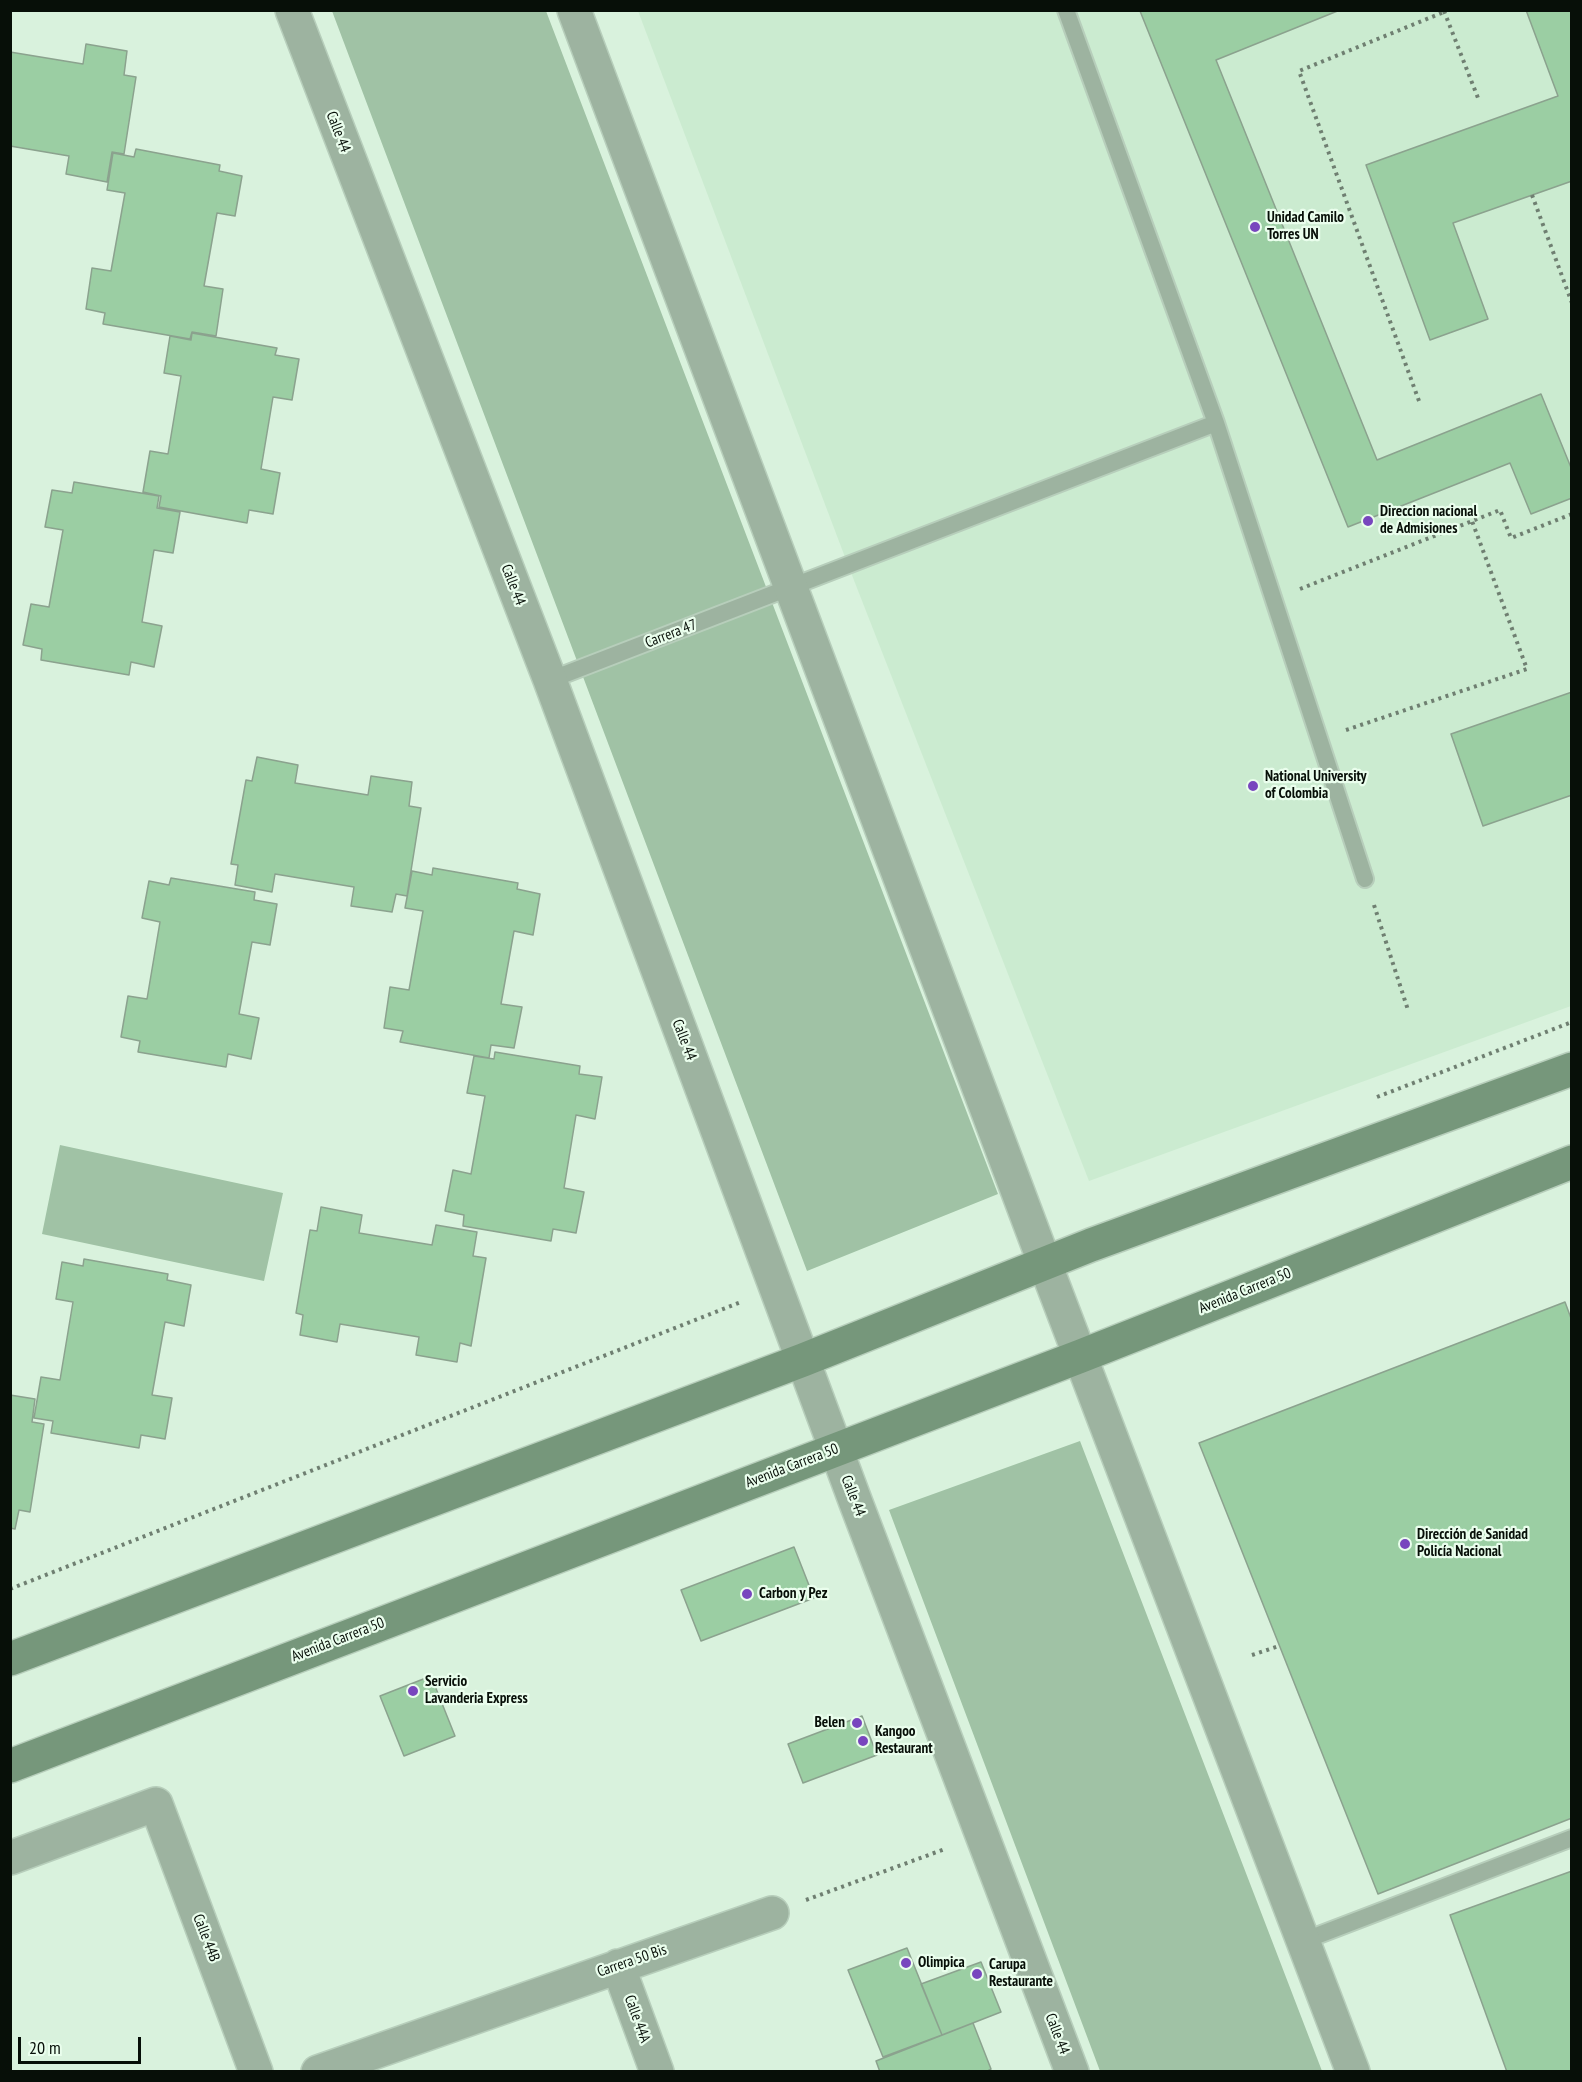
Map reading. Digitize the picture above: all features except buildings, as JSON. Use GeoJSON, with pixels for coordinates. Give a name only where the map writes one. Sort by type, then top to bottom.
{"type":"FeatureCollection","features":[{"type":"Feature","properties":{"kind":"main road"},"geometry":{"type":"LineString","coordinates":[[10,1659],[803,1360],[1091,1245],[1572,1069]]}},
{"type":"Feature","properties":{"kind":"main road","name":"Avenida Carrera 50"},"geometry":{"type":"LineString","coordinates":[[10,1766],[1082,1356],[1572,1162]]}},
{"type":"Feature","properties":{"kind":"street","name":"Calle 44"},"geometry":{"type":"LineString","coordinates":[[292,10],[550,681],[836,1450],[1072,2072]]}},
{"type":"Feature","properties":{"kind":"street"},"geometry":{"type":"LineString","coordinates":[[573,10],[1045,1264],[1082,1356],[1353,2072]]}},
{"type":"Feature","properties":{"kind":"street","name":"Calle 44B"},"geometry":{"type":"LineString","coordinates":[[10,1858],[156,1804],[256,2072]]}},
{"type":"Feature","properties":{"kind":"street","name":"Carrera 50 Bis"},"geometry":{"type":"LineString","coordinates":[[318,2072],[618,1965],[772,1913]]}},
{"type":"Feature","properties":{"kind":"street","name":"Calle 44A"},"geometry":{"type":"LineString","coordinates":[[618,1965],[657,2072]]}},
{"type":"Feature","properties":{"kind":"lane"},"geometry":{"type":"LineString","coordinates":[[1066,10],[1216,423],[1365,879]]}},
{"type":"Feature","properties":{"kind":"lane","name":"Carrera 47"},"geometry":{"type":"LineString","coordinates":[[550,681],[1216,423]]}},
{"type":"Feature","properties":{"kind":"lane"},"geometry":{"type":"LineString","coordinates":[[1303,1941],[1572,1838]]}},
{"type":"Feature","properties":{"kind":"path"},"geometry":{"type":"LineString","coordinates":[[1419,401],[1299,71],[1444,11],[1478,98]]}},
{"type":"Feature","properties":{"kind":"path"},"geometry":{"type":"LineString","coordinates":[[1532,195],[1572,303]]}},
{"type":"Feature","properties":{"kind":"path"},"geometry":{"type":"LineString","coordinates":[[1274,599],[1500,510],[1511,538],[1572,514]]}},
{"type":"Feature","properties":{"kind":"path"},"geometry":{"type":"LineString","coordinates":[[1320,739],[1527,669],[1472,521]]}},
{"type":"Feature","properties":{"kind":"path"},"geometry":{"type":"LineString","coordinates":[[1365,879],[1408,1010]]}},
{"type":"Feature","properties":{"kind":"path"},"geometry":{"type":"LineString","coordinates":[[10,1589],[777,1288]]}},
{"type":"Feature","properties":{"kind":"path"},"geometry":{"type":"LineString","coordinates":[[1252,1655],[1279,1646]]}},
{"type":"Feature","properties":{"kind":"path"},"geometry":{"type":"LineString","coordinates":[[772,1913],[945,1849]]}},
{"type":"Feature","properties":{"kind":"shaded area"},"geometry":{"type":"Polygon","coordinates":[[[332,11],[546,11],[998,1194],[807,1271],[332,11]]]}},
{"type":"Feature","properties":{"kind":"shaded area","name":"National University of Colombia"},"geometry":{"type":"Polygon","coordinates":[[[638,11],[1571,11],[1571,1006],[1089,1181],[848,565],[638,11]]]}},
{"type":"Feature","properties":{"kind":"shaded area"},"geometry":{"type":"Polygon","coordinates":[[[60,1145],[283,1193],[264,1281],[42,1234],[60,1145]]]}},
{"type":"Feature","properties":{"kind":"shaded area"},"geometry":{"type":"Polygon","coordinates":[[[1080,1441],[1322,2071],[1100,2071],[889,1510],[1080,1441]]]}},
{"type":"Feature","properties":{"kind":"place","name":"Unidad Camilo Torres UN"},"geometry":{"type":"Point","coordinates":[1255,227]}},
{"type":"Feature","properties":{"kind":"place","name":"Direccion nacional de Admisiones"},"geometry":{"type":"Point","coordinates":[1368,521]}},
{"type":"Feature","properties":{"kind":"place","name":"National University of Colombia"},"geometry":{"type":"Point","coordinates":[1253,786]}},
{"type":"Feature","properties":{"kind":"place","name":"Dirección de Sanidad Policía Nacional"},"geometry":{"type":"Point","coordinates":[1405,1544]}},
{"type":"Feature","properties":{"kind":"place","name":"Carbon y Pez"},"geometry":{"type":"Point","coordinates":[747,1594]}},
{"type":"Feature","properties":{"kind":"place","name":"Servicio Lavanderia Express"},"geometry":{"type":"Point","coordinates":[413,1691]}},
{"type":"Feature","properties":{"kind":"place","name":"Belen"},"geometry":{"type":"Point","coordinates":[857,1723]}},
{"type":"Feature","properties":{"kind":"place","name":"Kangoo Restaurant"},"geometry":{"type":"Point","coordinates":[863,1741]}},
{"type":"Feature","properties":{"kind":"place","name":"Olimpica"},"geometry":{"type":"Point","coordinates":[906,1963]}},
{"type":"Feature","properties":{"kind":"place","name":"Carupa Restaurante"},"geometry":{"type":"Point","coordinates":[977,1974]}}]}
